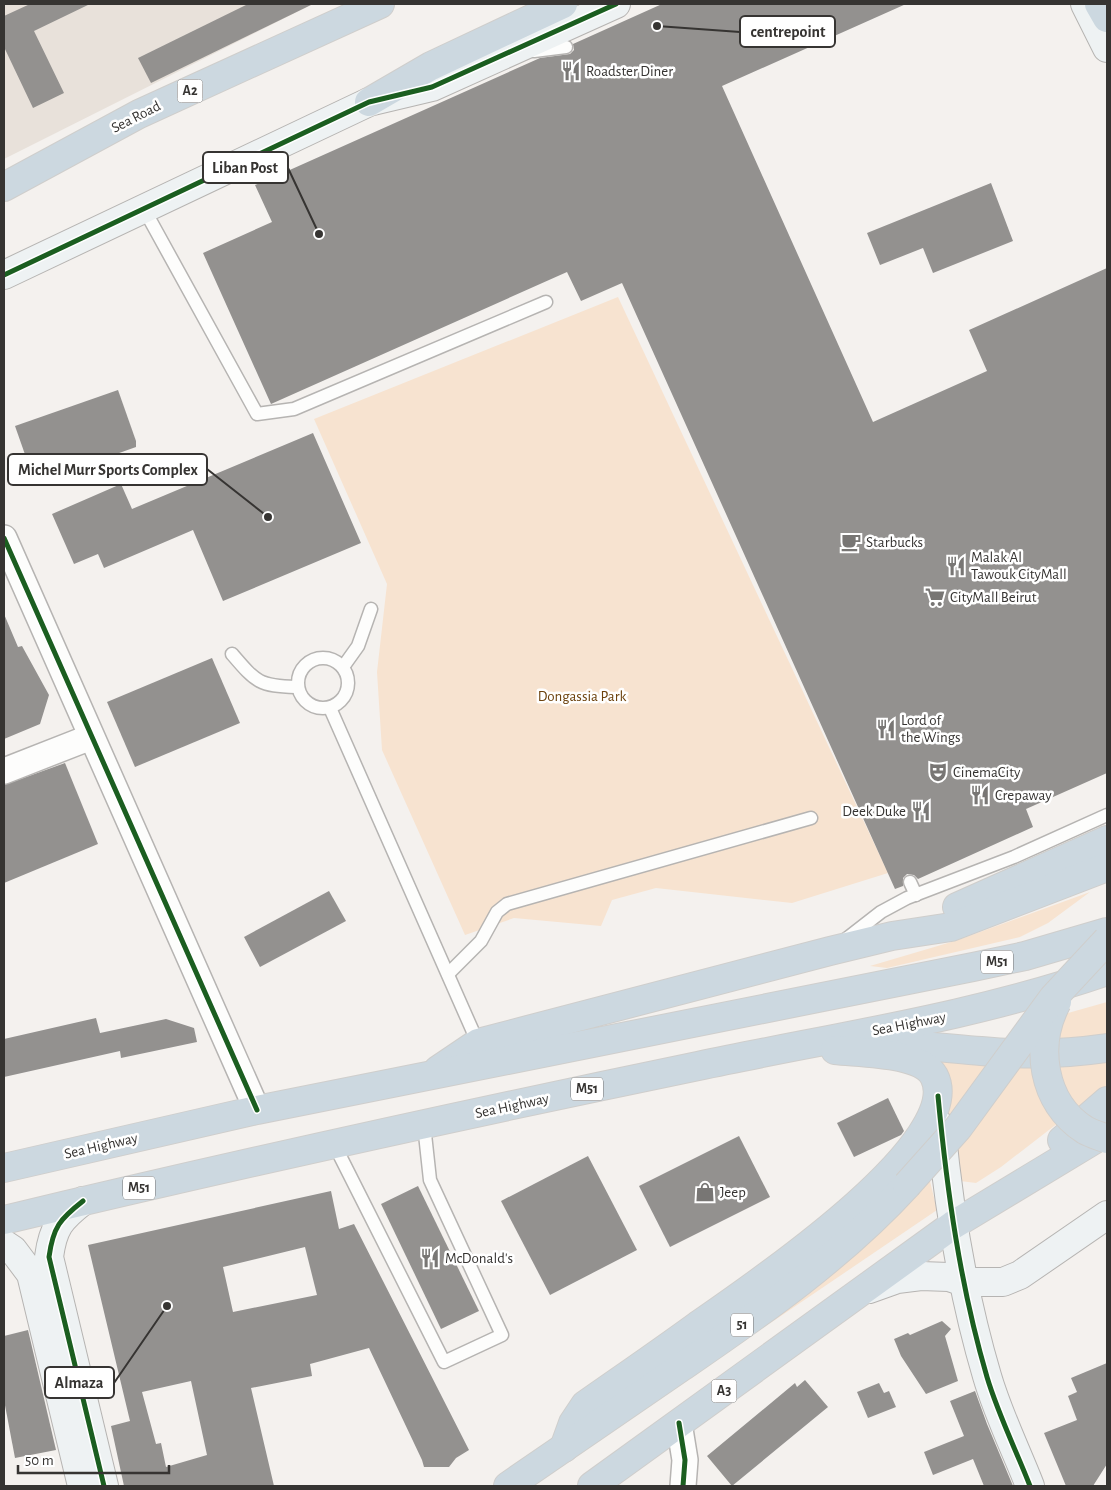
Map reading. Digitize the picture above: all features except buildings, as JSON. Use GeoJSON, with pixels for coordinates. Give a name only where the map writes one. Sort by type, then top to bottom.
{"type":"FeatureCollection","features":[{"type":"Feature","properties":{"kind":"highway","name":"Sea Road"},"geometry":{"type":"LineString","coordinates":[[4,187],[139,114],[380,4]]}},
{"type":"Feature","properties":{"kind":"highway"},"geometry":{"type":"LineString","coordinates":[[1099,4],[1107,18]]}},
{"type":"Feature","properties":{"kind":"highway"},"geometry":{"type":"LineString","coordinates":[[369,102],[431,66],[557,6]]}},
{"type":"Feature","properties":{"kind":"highway"},"geometry":{"type":"LineString","coordinates":[[892,936],[1107,840]]}},
{"type":"Feature","properties":{"kind":"highway"},"geometry":{"type":"LineString","coordinates":[[426,1078],[478,1043],[830,951],[892,936],[951,927],[1033,898],[1107,867]]}},
{"type":"Feature","properties":{"kind":"highway","name":"Sea Highway"},"geometry":{"type":"LineString","coordinates":[[4,1168],[257,1110],[426,1078],[990,963],[1061,946],[1107,932]]}},
{"type":"Feature","properties":{"kind":"highway"},"geometry":{"type":"LineString","coordinates":[[1107,940],[1068,983],[1052,1012],[1043,1054],[1045,1072],[1061,1108],[1072,1121],[1087,1131],[1107,1139]]}},
{"type":"Feature","properties":{"kind":"highway","name":"Sea Highway"},"geometry":{"type":"LineString","coordinates":[[4,1220],[334,1144],[700,1065],[900,1026],[1034,995],[1107,971]]}},
{"type":"Feature","properties":{"kind":"highway","name":"51"},"geometry":{"type":"LineString","coordinates":[[564,1448],[734,1331],[795,1286],[843,1247],[884,1210],[958,1128],[1042,1012],[1068,983]]}},
{"type":"Feature","properties":{"kind":"highway"},"geometry":{"type":"LineString","coordinates":[[700,1065],[835,1050],[912,1045],[983,1051],[1055,1054],[1107,1048]]}},
{"type":"Feature","properties":{"kind":"highway"},"geometry":{"type":"LineString","coordinates":[[508,1486],[564,1448],[572,1423],[585,1405],[785,1264],[854,1208],[919,1137],[934,1111],[938,1096],[934,1076],[921,1063],[899,1057],[835,1050]]}},
{"type":"Feature","properties":{"kind":"highway"},"geometry":{"type":"LineString","coordinates":[[1035,1175],[1062,1139],[1107,1101]]}},
{"type":"Feature","properties":{"kind":"highway"},"geometry":{"type":"LineString","coordinates":[[852,1297],[953,1225],[1107,1132]]}},
{"type":"Feature","properties":{"kind":"highway"},"geometry":{"type":"LineString","coordinates":[[1035,1175],[1107,1149]]}},
{"type":"Feature","properties":{"kind":"highway","name":"A3"},"geometry":{"type":"LineString","coordinates":[[592,1486],[852,1297]]}},
{"type":"Feature","properties":{"kind":"street"},"geometry":{"type":"LineString","coordinates":[[4,275],[369,102],[432,87],[616,4]]}},
{"type":"Feature","properties":{"kind":"street"},"geometry":{"type":"LineString","coordinates":[[1085,4],[1107,48]]}},
{"type":"Feature","properties":{"kind":"street"},"geometry":{"type":"LineString","coordinates":[[4,538],[257,1110]]}},
{"type":"Feature","properties":{"kind":"street"},"geometry":{"type":"LineString","coordinates":[[4,771],[91,737]]}},
{"type":"Feature","properties":{"kind":"street"},"geometry":{"type":"LineString","coordinates":[[938,1096],[953,1225],[964,1282],[988,1378],[1030,1486]]}},
{"type":"Feature","properties":{"kind":"street"},"geometry":{"type":"LineString","coordinates":[[83,1201],[62,1217],[55,1228],[49,1257],[97,1485]]}},
{"type":"Feature","properties":{"kind":"street"},"geometry":{"type":"LineString","coordinates":[[852,1297],[876,1286],[908,1277],[948,1277],[964,1282],[992,1283],[1011,1279],[1107,1215]]}},
{"type":"Feature","properties":{"kind":"street"},"geometry":{"type":"LineString","coordinates":[[4,1244],[13,1250],[31,1274],[97,1485]]}},
{"type":"Feature","properties":{"kind":"street"},"geometry":{"type":"LineString","coordinates":[[679,1423],[683,1435],[685,1460],[683,1486]]}},
{"type":"Feature","properties":{"kind":"lane"},"geometry":{"type":"LineString","coordinates":[[504,55],[566,47]]}},
{"type":"Feature","properties":{"kind":"lane"},"geometry":{"type":"LineString","coordinates":[[276,176],[277,147]]}},
{"type":"Feature","properties":{"kind":"lane"},"geometry":{"type":"LineString","coordinates":[[144,209],[257,414],[294,409],[546,302]]}},
{"type":"Feature","properties":{"kind":"lane"},"geometry":{"type":"LineString","coordinates":[[344,667],[358,646],[371,609]]}},
{"type":"Feature","properties":{"kind":"lane"},"geometry":{"type":"LineString","coordinates":[[232,654],[252,678],[271,686],[296,687]]}},
{"type":"Feature","properties":{"kind":"lane"},"geometry":{"type":"LineString","coordinates":[[313,658],[330,658],[344,667],[349,682],[344,698],[330,708],[322,709],[305,703],[296,687],[300,670],[313,658]]}},
{"type":"Feature","properties":{"kind":"lane"},"geometry":{"type":"LineString","coordinates":[[330,708],[478,1043]]}},
{"type":"Feature","properties":{"kind":"lane"},"geometry":{"type":"LineString","coordinates":[[830,951],[881,912],[916,895],[1014,857],[1107,815]]}},
{"type":"Feature","properties":{"kind":"lane"},"geometry":{"type":"LineString","coordinates":[[448,974],[481,941],[497,912],[507,904],[811,818]]}},
{"type":"Feature","properties":{"kind":"lane"},"geometry":{"type":"LineString","coordinates":[[910,882],[916,895]]}},
{"type":"Feature","properties":{"kind":"lane"},"geometry":{"type":"LineString","coordinates":[[334,1144],[444,1362],[502,1335],[430,1180],[424,1125]]}},
{"type":"Feature","properties":{"kind":"shaded area"},"geometry":{"type":"Polygon","coordinates":[[[4,4],[313,4],[4,159],[4,4]]]}},
{"type":"Feature","properties":{"kind":"green space","name":"Dongassia Park"},"geometry":{"type":"Polygon","coordinates":[[[618,297],[888,873],[792,903],[656,888],[612,900],[601,926],[514,918],[465,935],[382,750],[377,672],[387,584],[314,419],[618,297]]]}},
{"type":"Feature","properties":{"kind":"green space"},"geometry":{"type":"Polygon","coordinates":[[[1090,892],[1048,923],[1020,937],[887,968],[870,966],[958,940],[1090,892]]]}},
{"type":"Feature","properties":{"kind":"green space"},"geometry":{"type":"Polygon","coordinates":[[[1107,1002],[1107,1039],[1088,1042],[1054,1038],[1061,1015],[1107,1002]]]}},
{"type":"Feature","properties":{"kind":"green space"},"geometry":{"type":"Polygon","coordinates":[[[930,1059],[1036,1068],[1107,1060],[1107,1085],[1001,1167],[976,1183],[960,1181],[954,1158],[942,1074],[930,1059]]]}},
{"type":"Feature","properties":{"kind":"green space"},"geometry":{"type":"Polygon","coordinates":[[[928,1173],[937,1210],[769,1324],[793,1304],[928,1173]]]}},
{"type":"Feature","properties":{"kind":"cycle path"},"geometry":{"type":"LineString","coordinates":[[4,275],[369,102],[432,87],[616,4]]}},
{"type":"Feature","properties":{"kind":"cycle path"},"geometry":{"type":"LineString","coordinates":[[4,538],[257,1110]]}},
{"type":"Feature","properties":{"kind":"cycle path"},"geometry":{"type":"LineString","coordinates":[[938,1096],[950,1202],[969,1308],[991,1391],[1030,1486]]}},
{"type":"Feature","properties":{"kind":"cycle path"},"geometry":{"type":"LineString","coordinates":[[83,1201],[63,1219],[55,1231],[49,1257],[104,1486]]}},
{"type":"Feature","properties":{"kind":"cycle path"},"geometry":{"type":"LineString","coordinates":[[679,1423],[685,1460],[683,1486]]}},
{"type":"Feature","properties":{"kind":"place","name":"centrepoint"},"geometry":{"type":"Point","coordinates":[657,26]}},
{"type":"Feature","properties":{"kind":"place","name":"Roadster Diner"},"geometry":{"type":"Point","coordinates":[571,71]}},
{"type":"Feature","properties":{"kind":"place","name":"Liban Post"},"geometry":{"type":"Point","coordinates":[319,234]}},
{"type":"Feature","properties":{"kind":"place","name":"Michel Murr Sports Complex"},"geometry":{"type":"Point","coordinates":[268,517]}},
{"type":"Feature","properties":{"kind":"place","name":"Starbucks"},"geometry":{"type":"Point","coordinates":[851,542]}},
{"type":"Feature","properties":{"kind":"place","name":"Malak Al Tawouk CityMall"},"geometry":{"type":"Point","coordinates":[956,566]}},
{"type":"Feature","properties":{"kind":"place","name":"CityMall Beirut"},"geometry":{"type":"Point","coordinates":[935,597]}},
{"type":"Feature","properties":{"kind":"place","name":"Lord of the Wings"},"geometry":{"type":"Point","coordinates":[886,729]}},
{"type":"Feature","properties":{"kind":"place","name":"CinemaCity"},"geometry":{"type":"Point","coordinates":[938,772]}},
{"type":"Feature","properties":{"kind":"place","name":"Crepaway"},"geometry":{"type":"Point","coordinates":[980,795]}},
{"type":"Feature","properties":{"kind":"place","name":"Deek Duke"},"geometry":{"type":"Point","coordinates":[921,811]}},
{"type":"Feature","properties":{"kind":"place","name":"Jeep"},"geometry":{"type":"Point","coordinates":[705,1192]}},
{"type":"Feature","properties":{"kind":"place","name":"McDonald's"},"geometry":{"type":"Point","coordinates":[430,1258]}},
{"type":"Feature","properties":{"kind":"place","name":"Almaza"},"geometry":{"type":"Point","coordinates":[167,1306]}}]}
